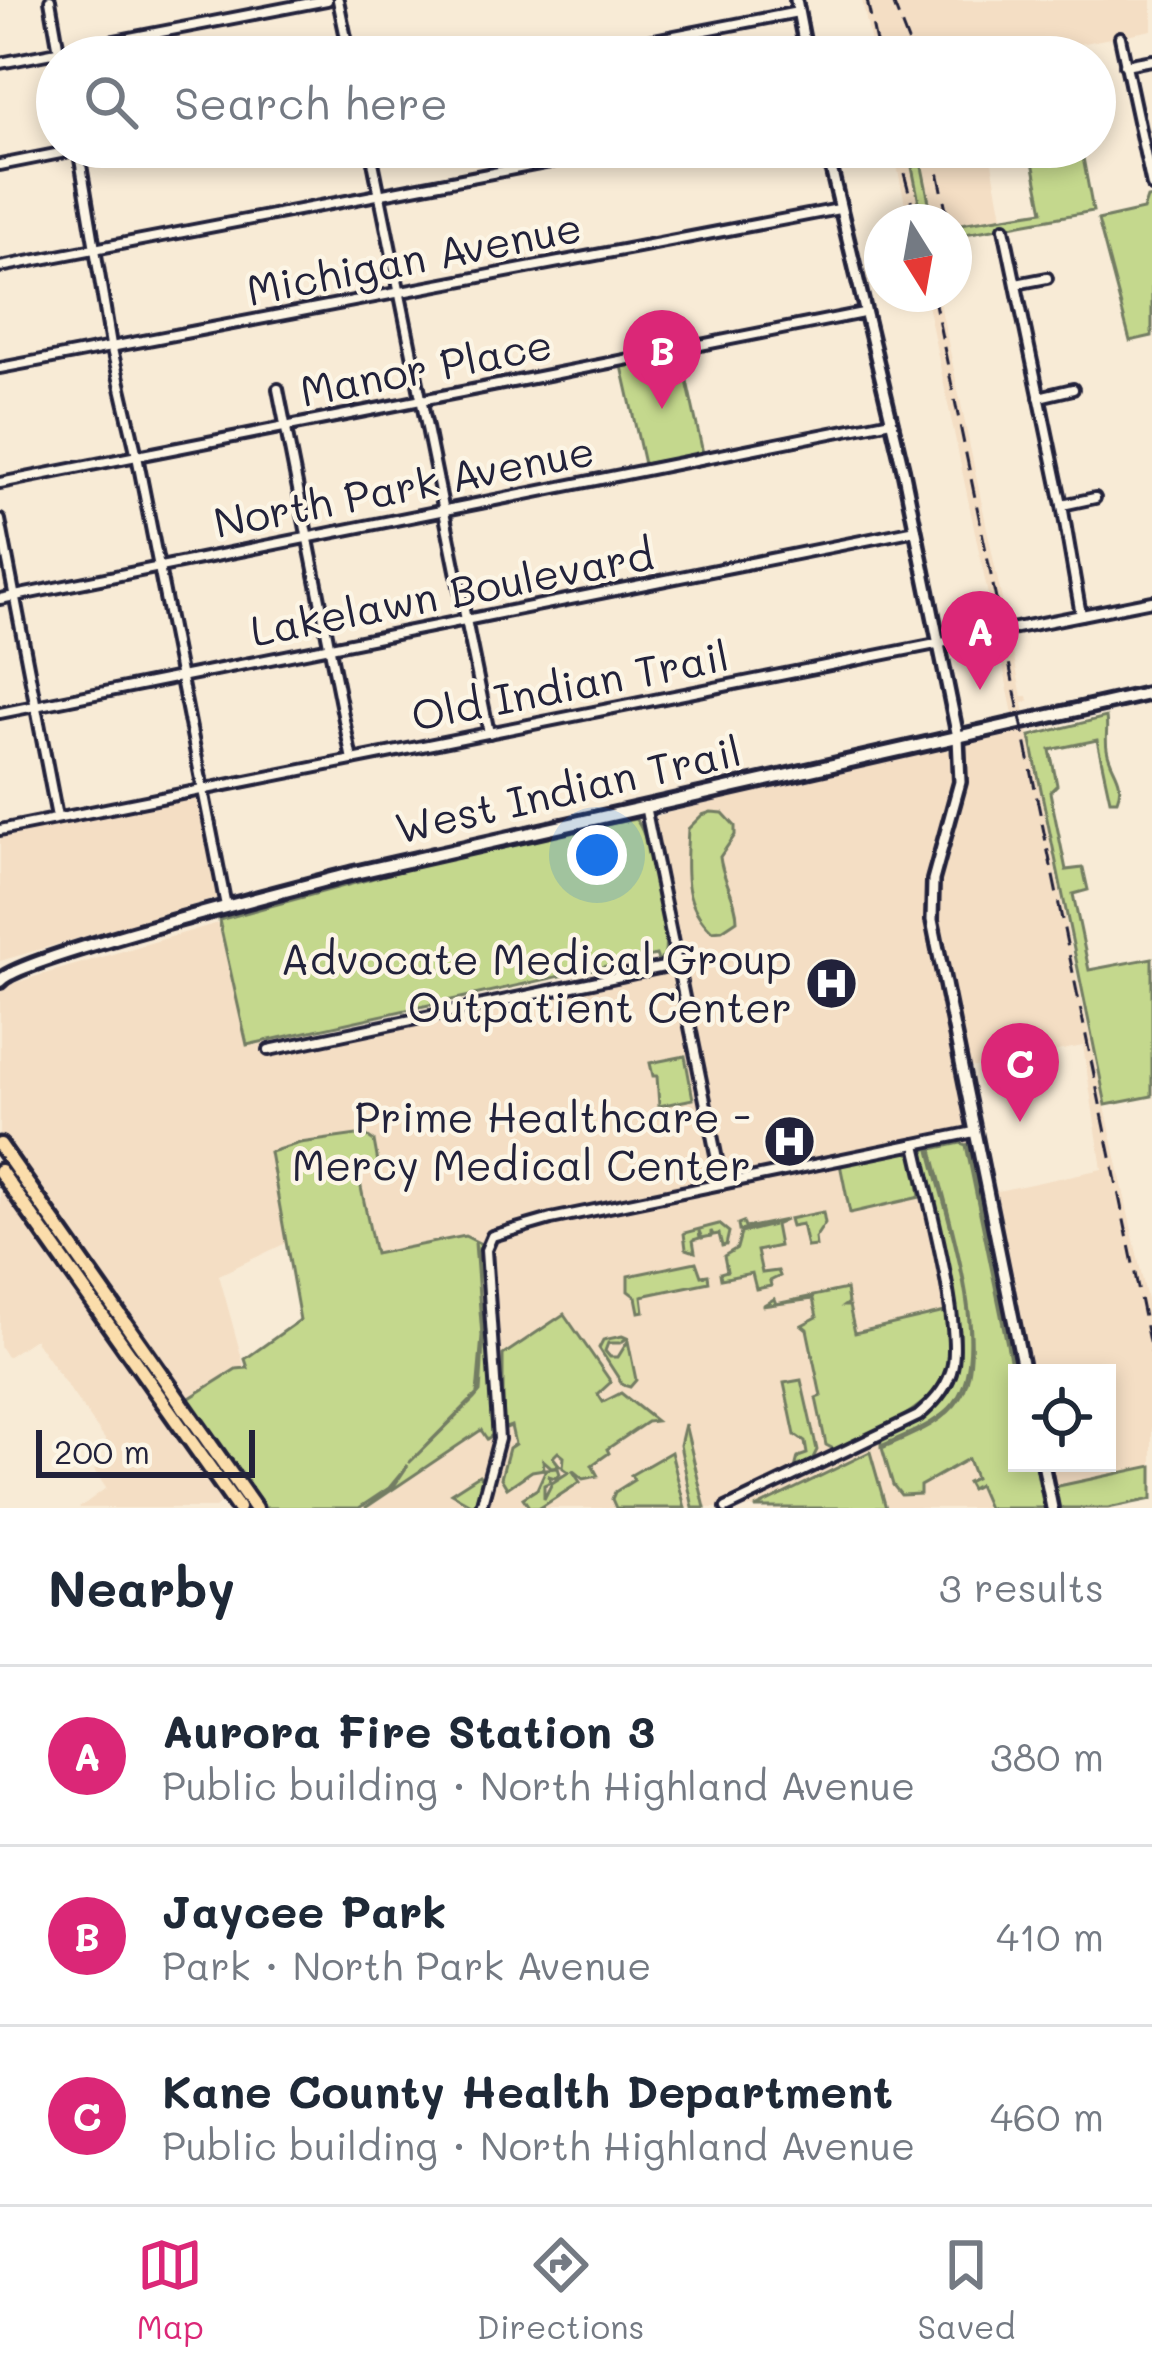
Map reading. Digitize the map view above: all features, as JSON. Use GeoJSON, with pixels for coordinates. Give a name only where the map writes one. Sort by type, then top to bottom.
{"type":"FeatureCollection","features":[{"type":"Feature","properties":{"kind":"main road","name":"West Indian Trail"},"geometry":{"type":"LineString","coordinates":[[2,976],[226,906],[1152,693]]}},
{"type":"Feature","properties":{"kind":"main road"},"geometry":{"type":"LineString","coordinates":[[0,1145],[255,1508]]}},
{"type":"Feature","properties":{"kind":"main road"},"geometry":{"type":"LineString","coordinates":[[0,1171],[238,1508]]}},
{"type":"Feature","properties":{"kind":"street"},"geometry":{"type":"LineString","coordinates":[[50,0],[57,36]]}},
{"type":"Feature","properties":{"kind":"street"},"geometry":{"type":"LineString","coordinates":[[149,36],[327,0]]}},
{"type":"Feature","properties":{"kind":"street"},"geometry":{"type":"LineString","coordinates":[[338,0],[346,36]]}},
{"type":"Feature","properties":{"kind":"street"},"geometry":{"type":"LineString","coordinates":[[661,36],[797,6],[803,36]]}},
{"type":"Feature","properties":{"kind":"street"},"geometry":{"type":"LineString","coordinates":[[1120,37],[1151,186]]}},
{"type":"Feature","properties":{"kind":"street"},"geometry":{"type":"LineString","coordinates":[[0,63],[36,58]]}},
{"type":"Feature","properties":{"kind":"street"},"geometry":{"type":"LineString","coordinates":[[1125,65],[1152,60]]}},
{"type":"Feature","properties":{"kind":"street"},"geometry":{"type":"LineString","coordinates":[[0,165],[36,157]]}},
{"type":"Feature","properties":{"kind":"street"},"geometry":{"type":"LineString","coordinates":[[82,168],[111,345],[226,906]]}},
{"type":"Feature","properties":{"kind":"street"},"geometry":{"type":"LineString","coordinates":[[375,168],[489,733]]}},
{"type":"Feature","properties":{"kind":"street"},"geometry":{"type":"LineString","coordinates":[[0,267],[520,168]]}},
{"type":"Feature","properties":{"kind":"street"},"geometry":{"type":"LineString","coordinates":[[830,168],[916,530],[958,737],[960,788],[933,880],[932,920],[1022,1364]]}},
{"type":"Feature","properties":{"kind":"street","name":"Michigan Avenue"},"geometry":{"type":"LineString","coordinates":[[0,368],[839,209]]}},
{"type":"Feature","properties":{"kind":"street"},"geometry":{"type":"LineString","coordinates":[[1004,229],[1081,615]]}},
{"type":"Feature","properties":{"kind":"street"},"geometry":{"type":"LineString","coordinates":[[1016,284],[1047,278]]}},
{"type":"Feature","properties":{"kind":"street","name":"Manor Place"},"geometry":{"type":"LineString","coordinates":[[0,483],[863,314]]}},
{"type":"Feature","properties":{"kind":"street"},"geometry":{"type":"LineString","coordinates":[[278,389],[352,760]]}},
{"type":"Feature","properties":{"kind":"street"},"geometry":{"type":"LineString","coordinates":[[1039,397],[1073,389]]}},
{"type":"Feature","properties":{"kind":"street","name":"North Park Avenue"},"geometry":{"type":"LineString","coordinates":[[0,599],[891,422]]}},
{"type":"Feature","properties":{"kind":"street"},"geometry":{"type":"LineString","coordinates":[[1062,505],[1095,498]]}},
{"type":"Feature","properties":{"kind":"street"},"geometry":{"type":"LineString","coordinates":[[0,520],[57,817]]}},
{"type":"Feature","properties":{"kind":"street","name":"Lakelawn Boulevard"},"geometry":{"type":"LineString","coordinates":[[0,713],[916,530]]}},
{"type":"Feature","properties":{"kind":"street","name":"Old Indian Trail"},"geometry":{"type":"LineString","coordinates":[[0,830],[1152,601]]}},
{"type":"Feature","properties":{"kind":"street"},"geometry":{"type":"LineString","coordinates":[[645,806],[722,1184]]}},
{"type":"Feature","properties":{"kind":"street"},"geometry":{"type":"LineString","coordinates":[[269,1050],[678,964]]}},
{"type":"Feature","properties":{"kind":"street"},"geometry":{"type":"LineString","coordinates":[[481,1507],[499,1438],[488,1239],[551,1219],[974,1132]]}},
{"type":"Feature","properties":{"kind":"street"},"geometry":{"type":"LineString","coordinates":[[726,1508],[918,1416],[951,1374],[955,1335],[916,1144]]}},
{"type":"Feature","properties":{"kind":"street"},"geometry":{"type":"LineString","coordinates":[[1045,1472],[1052,1508]]}},
{"type":"Feature","properties":{"kind":"shaded area"},"geometry":{"type":"Polygon","coordinates":[[[862,0],[1152,0],[1152,30],[1116,37],[870,36],[862,0]]]}},
{"type":"Feature","properties":{"kind":"shaded area"},"geometry":{"type":"Polygon","coordinates":[[[897,168],[912,168],[919,204],[905,204],[897,168]]]}},
{"type":"Feature","properties":{"kind":"shaded area"},"geometry":{"type":"Polygon","coordinates":[[[923,168],[993,168],[1002,216],[972,222],[972,204],[930,204],[923,168]]]}},
{"type":"Feature","properties":{"kind":"shaded area"},"geometry":{"type":"Polygon","coordinates":[[[929,312],[942,312],[1022,696],[1028,696],[1029,701],[1023,703],[1076,973],[1152,1323],[1152,1466],[1054,1487],[1051,1472],[1116,1472],[1116,1364],[1028,1364],[993,1192],[1102,1169],[1083,1046],[964,1069],[934,913],[936,885],[965,788],[963,745],[1017,733],[929,312]]]}},
{"type":"Feature","properties":{"kind":"shaded area","name":"Prime Healthcare - Mercy Medical Center"},"geometry":{"type":"Polygon","coordinates":[[[943,748],[955,754],[956,785],[928,874],[927,930],[1016,1364],[1008,1364],[1008,1472],[1039,1472],[1046,1508],[261,1508],[0,1137],[0,987],[218,923],[247,1045],[317,1030],[319,1036],[672,956],[638,821],[796,779],[943,748]],[[358,1172],[277,1190],[288,1242],[219,1275],[247,1377],[376,1254],[358,1172]]]}},
{"type":"Feature","properties":{"kind":"shaded area"},"geometry":{"type":"Polygon","coordinates":[[[208,793],[228,895],[0,961],[0,833],[208,793]]]}},
{"type":"Feature","properties":{"kind":"shaded area"},"geometry":{"type":"Polygon","coordinates":[[[0,1178],[227,1499],[215,1508],[79,1508],[106,1488],[94,1470],[116,1455],[34,1339],[7,1357],[0,1346],[0,1178]]]}},
{"type":"Feature","properties":{"kind":"green space"},"geometry":{"type":"Polygon","coordinates":[[[912,168],[922,168],[929,204],[919,204],[912,168]]]}},
{"type":"Feature","properties":{"kind":"green space"},"geometry":{"type":"Polygon","coordinates":[[[1034,168],[1085,168],[1093,211],[972,233],[972,222],[1043,211],[1034,168]]]}},
{"type":"Feature","properties":{"kind":"green space"},"geometry":{"type":"Polygon","coordinates":[[[1152,197],[1152,336],[1130,341],[1098,220],[1143,210],[1152,197]]]}},
{"type":"Feature","properties":{"kind":"green space"},"geometry":{"type":"Polygon","coordinates":[[[681,354],[703,453],[644,464],[622,366],[681,354]]]}},
{"type":"Feature","properties":{"kind":"green space"},"geometry":{"type":"Polygon","coordinates":[[[1106,717],[1107,749],[1120,786],[1117,800],[1110,800],[1097,740],[1050,750],[1057,785],[1050,792],[1066,870],[1083,868],[1088,890],[1073,894],[1089,970],[1152,958],[1152,1096],[1106,1105],[1030,736],[1106,717]]]}},
{"type":"Feature","properties":{"kind":"green space"},"geometry":{"type":"Polygon","coordinates":[[[711,812],[723,813],[735,826],[735,835],[720,857],[737,920],[712,931],[690,897],[687,871],[688,829],[711,812]]]}},
{"type":"Feature","properties":{"kind":"green space"},"geometry":{"type":"Polygon","coordinates":[[[635,819],[647,843],[658,887],[665,931],[663,958],[658,960],[656,955],[247,1045],[219,920],[455,856],[635,819]]]}},
{"type":"Feature","properties":{"kind":"green space"},"geometry":{"type":"Polygon","coordinates":[[[685,1056],[693,1099],[659,1106],[657,1076],[650,1063],[685,1056]]]}},
{"type":"Feature","properties":{"kind":"green space"},"geometry":{"type":"Polygon","coordinates":[[[364,1134],[374,1141],[379,1168],[358,1173],[375,1254],[465,1236],[481,1244],[494,1434],[487,1439],[481,1430],[365,1508],[392,1489],[408,1465],[389,1488],[359,1508],[259,1508],[185,1401],[236,1369],[248,1368],[245,1359],[300,1320],[270,1152],[364,1134]],[[475,1243],[482,1336],[477,1394],[409,1463],[480,1392],[483,1317],[475,1243]]]}},
{"type":"Feature","properties":{"kind":"green space"},"geometry":{"type":"Polygon","coordinates":[[[967,1143],[1016,1364],[1013,1364],[967,1143]]]}},
{"type":"Feature","properties":{"kind":"green space"},"geometry":{"type":"Polygon","coordinates":[[[966,1145],[1011,1364],[1008,1472],[1039,1472],[1046,1508],[988,1508],[978,1485],[971,1489],[967,1482],[975,1478],[968,1459],[920,1486],[920,1494],[901,1495],[893,1485],[882,1448],[945,1415],[960,1398],[969,1375],[969,1312],[932,1149],[966,1145]]]}},
{"type":"Feature","properties":{"kind":"green space"},"geometry":{"type":"Polygon","coordinates":[[[929,1146],[963,1278],[970,1348],[966,1379],[954,1403],[939,1417],[881,1446],[881,1438],[916,1420],[941,1399],[960,1352],[960,1330],[923,1154],[929,1146]]]}},
{"type":"Feature","properties":{"kind":"green space"},"geometry":{"type":"Polygon","coordinates":[[[905,1151],[914,1156],[920,1197],[850,1213],[840,1164],[905,1151]]]}},
{"type":"Feature","properties":{"kind":"green space"},"geometry":{"type":"Polygon","coordinates":[[[823,1212],[825,1223],[815,1238],[816,1246],[807,1247],[802,1224],[791,1226],[789,1219],[823,1212]]]}},
{"type":"Feature","properties":{"kind":"green space"},"geometry":{"type":"Polygon","coordinates":[[[786,1220],[775,1225],[779,1246],[757,1251],[762,1273],[778,1271],[780,1276],[770,1281],[771,1286],[756,1289],[752,1273],[721,1279],[720,1273],[727,1271],[724,1256],[737,1248],[741,1233],[773,1225],[739,1231],[738,1224],[743,1222],[745,1228],[786,1220]]]}},
{"type":"Feature","properties":{"kind":"green space"},"geometry":{"type":"Polygon","coordinates":[[[719,1224],[729,1232],[726,1245],[722,1246],[719,1234],[711,1231],[711,1236],[702,1238],[699,1231],[700,1238],[693,1240],[695,1252],[686,1249],[684,1233],[719,1224]]]}},
{"type":"Feature","properties":{"kind":"green space"},"geometry":{"type":"Polygon","coordinates":[[[696,1262],[709,1282],[642,1296],[644,1311],[639,1312],[636,1297],[628,1291],[628,1276],[696,1262]]]}},
{"type":"Feature","properties":{"kind":"green space"},"geometry":{"type":"Polygon","coordinates":[[[846,1289],[848,1303],[844,1306],[849,1306],[855,1333],[945,1312],[954,1339],[952,1363],[942,1383],[925,1400],[905,1416],[836,1450],[826,1445],[816,1398],[821,1396],[807,1329],[802,1325],[817,1317],[813,1299],[762,1306],[774,1299],[776,1304],[846,1289]]]}},
{"type":"Feature","properties":{"kind":"green space"},"geometry":{"type":"Polygon","coordinates":[[[564,1314],[611,1382],[598,1394],[603,1402],[621,1393],[656,1421],[607,1449],[609,1453],[592,1465],[598,1476],[583,1479],[572,1470],[580,1482],[540,1508],[530,1508],[523,1498],[537,1489],[546,1469],[558,1468],[560,1474],[549,1476],[544,1499],[552,1483],[569,1472],[558,1452],[553,1457],[560,1466],[551,1467],[543,1460],[544,1469],[532,1471],[507,1488],[501,1478],[509,1448],[515,1444],[511,1426],[503,1429],[503,1355],[564,1314]]]}},
{"type":"Feature","properties":{"kind":"green space"},"geometry":{"type":"Polygon","coordinates":[[[627,1338],[608,1343],[605,1351],[618,1357],[628,1341],[636,1380],[630,1387],[623,1385],[599,1348],[603,1340],[627,1338]]]}},
{"type":"Feature","properties":{"kind":"green space"},"geometry":{"type":"Polygon","coordinates":[[[801,1380],[817,1450],[811,1462],[795,1469],[798,1457],[807,1454],[805,1442],[795,1435],[784,1383],[801,1380]]]}},
{"type":"Feature","properties":{"kind":"green space"},"geometry":{"type":"Polygon","coordinates":[[[685,1424],[705,1508],[693,1508],[680,1445],[685,1424]]]}},
{"type":"Feature","properties":{"kind":"green space"},"geometry":{"type":"Polygon","coordinates":[[[671,1452],[685,1508],[616,1508],[615,1492],[634,1480],[631,1475],[671,1452]]]}},
{"type":"Feature","properties":{"kind":"green space"},"geometry":{"type":"Polygon","coordinates":[[[870,1452],[886,1508],[755,1508],[870,1452]]]}},
{"type":"Feature","properties":{"kind":"green space"},"geometry":{"type":"Polygon","coordinates":[[[1152,1466],[1152,1499],[1108,1508],[1058,1508],[1054,1487],[1152,1466]]]}},
{"type":"Feature","properties":{"kind":"green space"},"geometry":{"type":"Polygon","coordinates":[[[479,1475],[483,1481],[474,1506],[451,1493],[479,1475]]]}},
{"type":"Feature","properties":{"kind":"railway"},"geometry":{"type":"LineString","coordinates":[[867,0],[875,36]]}},
{"type":"Feature","properties":{"kind":"railway"},"geometry":{"type":"LineString","coordinates":[[892,0],[906,36]]}},
{"type":"Feature","properties":{"kind":"railway"},"geometry":{"type":"LineString","coordinates":[[903,168],[912,204]]}},
{"type":"Feature","properties":{"kind":"railway"},"geometry":{"type":"LineString","coordinates":[[937,168],[945,204]]}},
{"type":"Feature","properties":{"kind":"railway"},"geometry":{"type":"LineString","coordinates":[[937,312],[1152,1356]]}},
{"type":"Feature","properties":{"kind":"place","name":"Jaycee Park"},"geometry":{"type":"Point","coordinates":[662,409]}},
{"type":"Feature","properties":{"kind":"place","name":"Aurora Fire Station 3"},"geometry":{"type":"Point","coordinates":[980,690]}},
{"type":"Feature","properties":{"kind":"place","name":"Advocate Medical Group Outpatient Center"},"geometry":{"type":"Point","coordinates":[831,984]}},
{"type":"Feature","properties":{"kind":"place","name":"Kane County Health Department"},"geometry":{"type":"Point","coordinates":[1020,1122]}},
{"type":"Feature","properties":{"kind":"place","name":"Prime Healthcare - Mercy Medical Center"},"geometry":{"type":"Point","coordinates":[790,1142]}}]}
